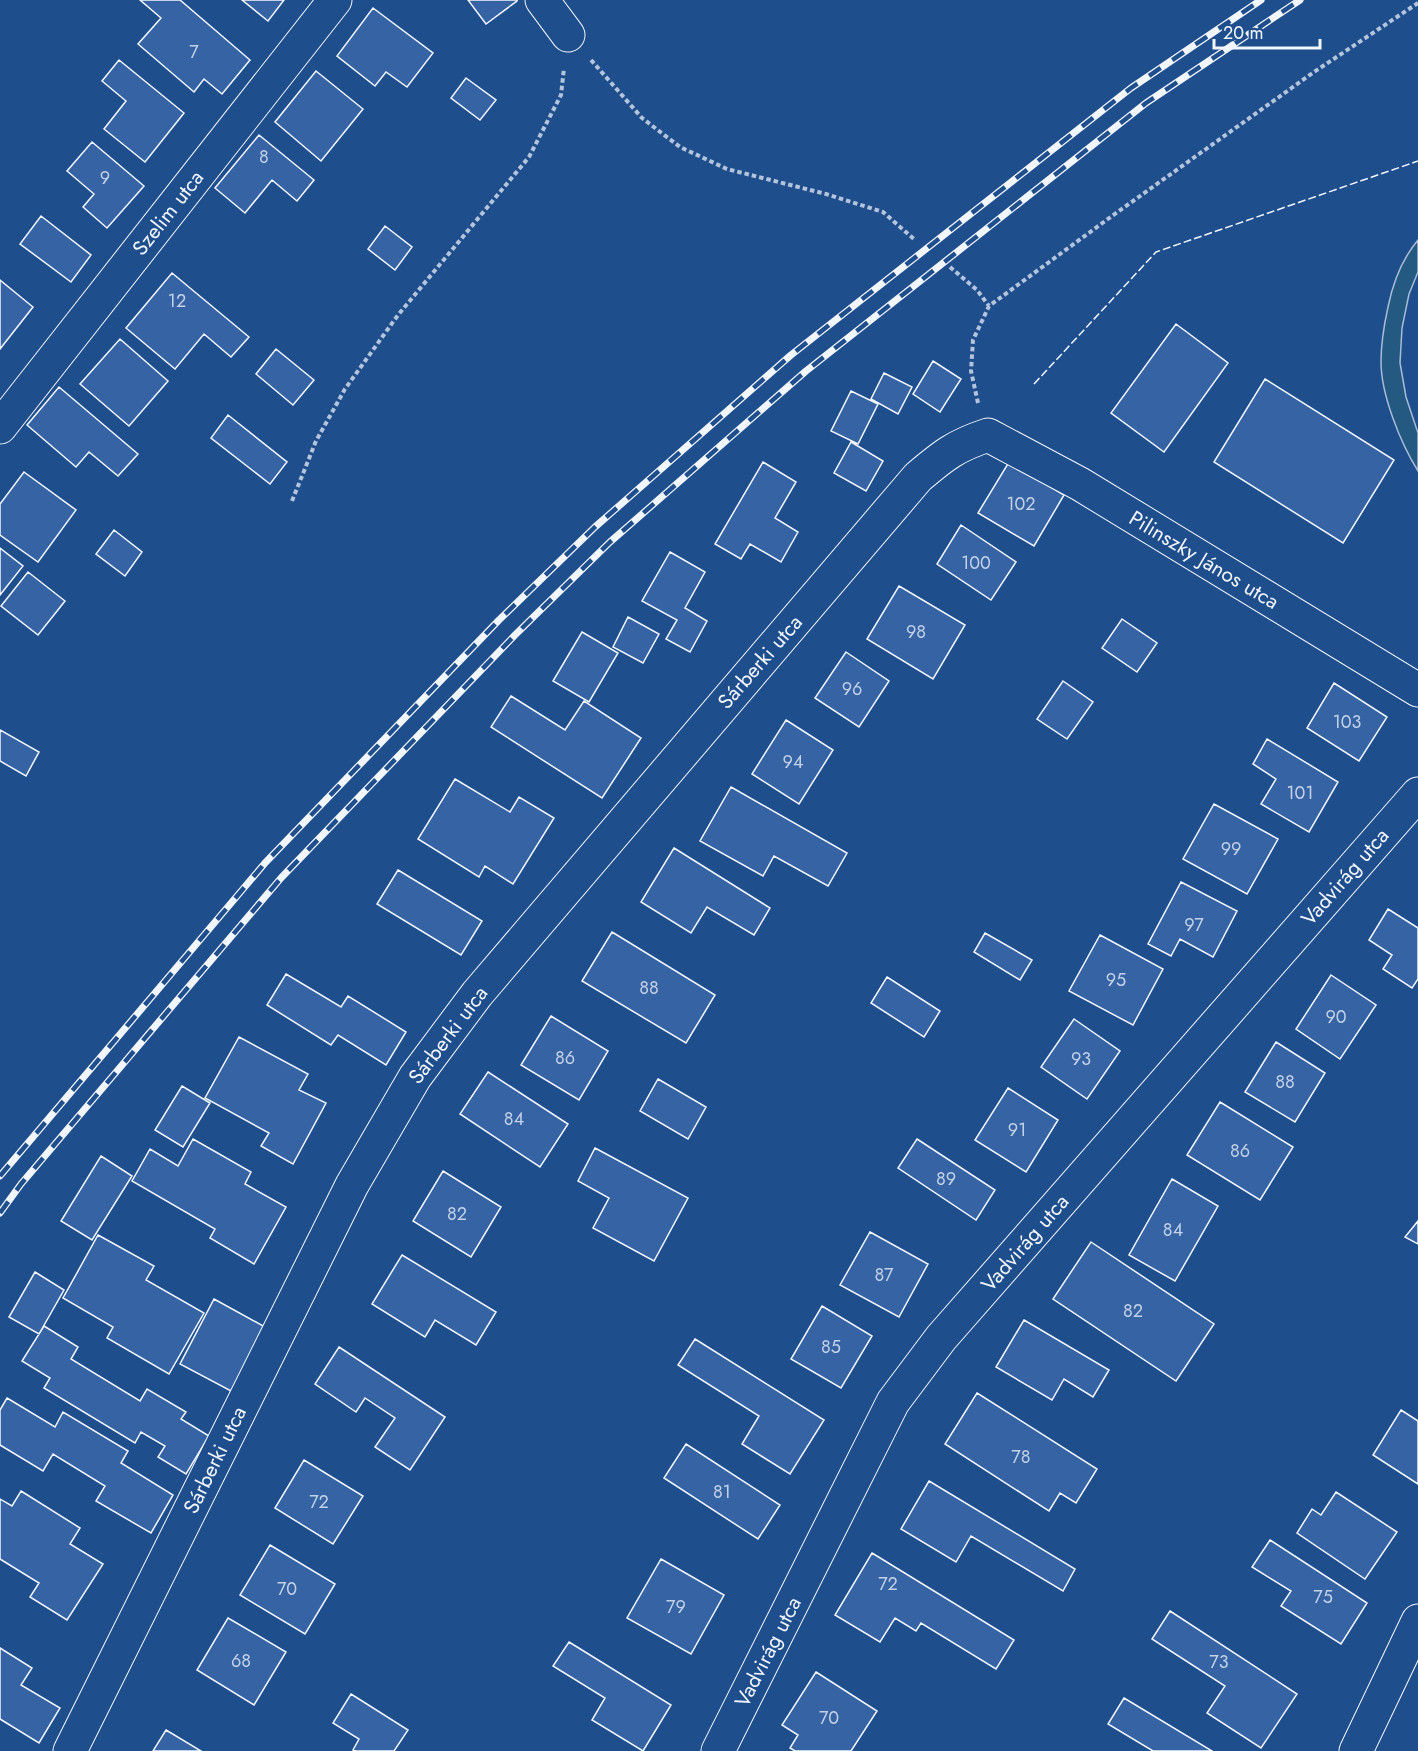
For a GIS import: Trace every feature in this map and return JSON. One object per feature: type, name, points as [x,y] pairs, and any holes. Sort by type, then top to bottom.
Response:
[{"type":"street","name":"Szelim utca","points":[[0,427],[336,0]]},
{"type":"street","points":[[542,0],[568,35]]},
{"type":"street","name":"Pilinszky János utca","points":[[987,435],[1080,484],[1418,690]]},
{"type":"street","name":"Sárberki utca","points":[[70,1751],[352,1185],[415,1077],[477,994],[918,477],[946,453],[966,442],[987,435]]},
{"type":"street","name":"Vadvirág utca","points":[[718,1751],[893,1402],[941,1338],[1418,794]]},
{"type":"street","points":[[1356,1751],[1418,1621]]},
{"type":"path","points":[[987,435],[976,399],[971,371],[973,340],[989,306],[1314,72],[1418,3]]},
{"type":"path","points":[[568,35],[642,118],[680,147],[727,169],[826,194],[883,212],[915,240]]},
{"type":"path","points":[[292,501],[316,441],[345,389],[398,315],[529,157],[561,95],[568,35]]},
{"type":"path","points":[[950,267],[977,290],[989,306]]},
{"type":"shaded area","points":[[1418,240],[1418,272],[1409,294],[1402,328],[1400,363],[1406,397],[1418,433],[1418,471],[1393,419],[1384,389],[1381,362],[1384,328],[1393,289],[1403,263]]},
{"type":"building","points":[[140,0],[180,0],[250,60],[222,94],[204,79],[194,92],[138,44],[161,18]]},
{"type":"building","points":[[242,0],[284,0],[268,21]]},
{"type":"building","points":[[468,0],[517,0],[517,1],[486,24]]},
{"type":"building","points":[[373,8],[433,53],[407,87],[386,72],[375,86],[337,56]]},
{"type":"building","points":[[119,60],[184,113],[145,162],[104,129],[126,101],[102,81]]},
{"type":"building","points":[[316,71],[363,109],[321,161],[275,122]]},
{"type":"building","points":[[466,78],[496,100],[480,120],[451,98]]},
{"type":"building","points":[[259,135],[314,180],[297,201],[272,180],[245,213],[215,188]]},
{"type":"building","points":[[92,142],[144,186],[107,228],[83,207],[94,194],[67,171]]},
{"type":"building","points":[[41,216],[91,255],[71,282],[20,244]]},
{"type":"building","points":[[385,226],[412,247],[395,270],[368,249]]},
{"type":"building","points":[[172,273],[249,337],[231,357],[204,334],[175,369],[126,328]]},
{"type":"building","points":[[0,280],[33,307],[0,349]]},
{"type":"building","points":[[1176,324],[1228,363],[1164,452],[1111,413]]},
{"type":"building","points":[[120,339],[168,381],[129,426],[80,384]]},
{"type":"building","points":[[276,349],[314,380],[293,405],[256,374]]},
{"type":"building","points":[[933,361],[961,379],[940,412],[913,394]]},
{"type":"building","points":[[884,373],[912,387],[898,414],[871,399]]},
{"type":"building","points":[[1265,379],[1394,460],[1343,543],[1214,462]]},
{"type":"building","points":[[59,387],[138,454],[118,476],[89,452],[76,467],[27,425]]},
{"type":"building","points":[[851,391],[878,404],[858,444],[831,431]]},
{"type":"building","points":[[228,415],[287,462],[270,484],[211,438]]},
{"type":"building","points":[[851,442],[883,461],[866,491],[834,473]]},
{"type":"building","points":[[763,462],[796,482],[775,518],[798,532],[781,562],[750,544],[741,559],[715,544]]},
{"type":"building","points":[[1009,462],[1064,495],[1034,546],[978,513]]},
{"type":"building","points":[[24,472],[76,510],[38,562],[0,535],[0,504]]},
{"type":"building","points":[[961,525],[1016,562],[991,600],[937,564]]},
{"type":"building","points":[[114,530],[142,552],[125,576],[96,554]]},
{"type":"building","points":[[0,548],[23,566],[0,595]]},
{"type":"building","points":[[670,552],[705,572],[685,608],[707,621],[690,652],[666,639],[677,620],[642,601]]},
{"type":"building","points":[[28,572],[65,601],[38,635],[1,606]]},
{"type":"building","points":[[899,586],[965,625],[933,679],[867,639]]},
{"type":"building","points":[[628,617],[659,634],[643,663],[613,647]]},
{"type":"building","points":[[1122,619],[1157,643],[1137,672],[1102,648]]},
{"type":"building","points":[[582,632],[618,653],[589,702],[553,681]]},
{"type":"building","points":[[846,652],[889,681],[859,727],[815,698]]},
{"type":"building","points":[[1063,681],[1093,702],[1067,739],[1037,719]]},
{"type":"building","points":[[1334,683],[1387,717],[1359,761],[1307,728]]},
{"type":"building","points":[[511,696],[565,730],[584,701],[641,738],[602,798],[491,727]]},
{"type":"building","points":[[786,720],[833,750],[799,804],[752,774]]},
{"type":"building","points":[[0,730],[39,752],[26,776],[0,761]]},
{"type":"building","points":[[1267,739],[1338,782],[1309,832],[1261,804],[1276,779],[1253,764]]},
{"type":"building","points":[[455,779],[510,812],[519,797],[554,818],[513,884],[485,866],[479,877],[418,839]]},
{"type":"building","points":[[731,787],[847,853],[828,886],[774,856],[763,876],[700,841]]},
{"type":"building","points":[[1214,804],[1278,839],[1247,894],[1183,859]]},
{"type":"building","points":[[674,848],[770,908],[754,935],[707,907],[691,933],[641,902]]},
{"type":"building","points":[[398,870],[482,921],[461,955],[377,904]]},
{"type":"building","points":[[1181,882],[1237,911],[1213,957],[1180,939],[1171,956],[1148,944]]},
{"type":"building","points":[[1388,909],[1418,928],[1418,979],[1412,988],[1383,969],[1392,955],[1369,940]]},
{"type":"building","points":[[612,932],[715,995],[686,1043],[582,981]]},
{"type":"building","points":[[985,933],[1032,960],[1020,980],[974,952]]},
{"type":"building","points":[[1100,935],[1163,969],[1133,1025],[1069,991]]},
{"type":"building","points":[[286,974],[341,1007],[348,996],[406,1032],[386,1065],[338,1035],[331,1045],[267,1005]]},
{"type":"building","points":[[1331,975],[1376,1005],[1340,1059],[1296,1029]]},
{"type":"building","points":[[887,977],[940,1011],[924,1037],[871,1003]]},
{"type":"building","points":[[551,1016],[608,1051],[579,1100],[521,1065]]},
{"type":"building","points":[[1074,1019],[1120,1051],[1087,1099],[1041,1067]]},
{"type":"building","points":[[239,1037],[308,1074],[299,1090],[326,1103],[293,1164],[261,1146],[269,1133],[205,1098]]},
{"type":"building","points":[[1276,1042],[1325,1073],[1295,1122],[1245,1092]]},
{"type":"building","points":[[488,1072],[568,1124],[540,1167],[460,1114]]},
{"type":"building","points":[[658,1079],[706,1107],[688,1139],[640,1111]]},
{"type":"building","points":[[182,1086],[210,1103],[183,1147],[155,1130]]},
{"type":"building","points":[[1008,1088],[1058,1120],[1026,1172],[975,1140]]},
{"type":"building","points":[[1220,1102],[1293,1147],[1260,1200],[1187,1155]]},
{"type":"building","points":[[193,1139],[251,1172],[245,1184],[286,1207],[254,1264],[210,1238],[215,1229],[132,1181],[150,1149],[178,1166]]},
{"type":"building","points":[[917,1139],[995,1190],[976,1220],[898,1168]]},
{"type":"building","points":[[595,1148],[688,1198],[654,1261],[593,1228],[609,1198],[578,1181]]},
{"type":"building","points":[[101,1156],[132,1176],[92,1240],[61,1221]]},
{"type":"building","points":[[443,1171],[501,1207],[471,1257],[413,1221]]},
{"type":"building","points":[[1172,1179],[1218,1206],[1175,1281],[1129,1255]]},
{"type":"building","points":[[1418,1221],[1418,1244],[1405,1237]]},
{"type":"building","points":[[870,1232],[928,1264],[899,1317],[840,1285]]},
{"type":"building","points":[[98,1235],[154,1266],[146,1280],[204,1313],[169,1374],[107,1338],[113,1327],[63,1298]]},
{"type":"building","points":[[1091,1242],[1214,1324],[1176,1381],[1053,1299]]},
{"type":"building","points":[[402,1255],[496,1312],[476,1345],[435,1320],[425,1337],[372,1304]]},
{"type":"building","points":[[35,1272],[64,1290],[39,1334],[9,1317]]},
{"type":"building","points":[[214,1299],[265,1327],[231,1391],[180,1364]]},
{"type":"building","points":[[822,1306],[872,1336],[841,1388],[791,1359]]},
{"type":"building","points":[[1024,1320],[1109,1370],[1093,1397],[1064,1379],[1052,1400],[996,1367]]},
{"type":"building","points":[[44,1326],[78,1347],[71,1359],[140,1401],[147,1389],[186,1412],[181,1419],[209,1436],[186,1474],[158,1457],[165,1446],[141,1432],[135,1443],[44,1388],[50,1378],[22,1361]]},
{"type":"building","points":[[695,1339],[824,1420],[790,1474],[742,1444],[759,1416],[678,1365]]},
{"type":"building","points":[[339,1347],[445,1417],[410,1470],[375,1447],[395,1418],[365,1398],[356,1412],[315,1384]]},
{"type":"building","points":[[977,1393],[1097,1469],[1076,1503],[1060,1493],[1049,1511],[945,1444]]},
{"type":"building","points":[[7,1398],[55,1427],[63,1412],[128,1451],[121,1463],[173,1495],[151,1533],[96,1501],[105,1486],[53,1454],[43,1471],[0,1445],[0,1410]]},
{"type":"building","points":[[1401,1410],[1418,1421],[1418,1484],[1373,1455]]},
{"type":"building","points":[[686,1444],[780,1505],[758,1539],[664,1478]]},
{"type":"building","points":[[304,1460],[363,1496],[333,1544],[275,1508]]},
{"type":"building","points":[[929,1481],[1075,1569],[1063,1591],[971,1536],[956,1562],[901,1529]]},
{"type":"building","points":[[21,1491],[80,1528],[70,1544],[103,1564],[67,1620],[30,1597],[39,1583],[0,1559],[0,1499],[12,1506]]},
{"type":"building","points":[[1336,1492],[1397,1532],[1365,1579],[1297,1533],[1312,1509],[1321,1515]]},
{"type":"building","points":[[1270,1540],[1367,1603],[1341,1644],[1281,1606],[1291,1591],[1252,1567]]},
{"type":"building","points":[[270,1545],[335,1584],[305,1634],[240,1595]]},
{"type":"building","points":[[872,1553],[1014,1640],[996,1669],[921,1623],[916,1631],[895,1618],[880,1642],[835,1615]]},
{"type":"building","points":[[661,1559],[724,1595],[691,1654],[627,1618]]},
{"type":"building","points":[[1170,1611],[1297,1694],[1261,1748],[1207,1713],[1225,1686],[1152,1639]]},
{"type":"building","points":[[228,1618],[286,1652],[254,1705],[197,1670]]},
{"type":"building","points":[[569,1642],[671,1705],[643,1751],[592,1720],[605,1698],[553,1666]]},
{"type":"building","points":[[0,1648],[32,1668],[21,1685],[60,1708],[39,1743],[0,1719]]},
{"type":"building","points":[[816,1672],[877,1711],[851,1751],[795,1751],[790,1748],[798,1735],[782,1725]]},
{"type":"building","points":[[351,1694],[408,1730],[394,1751],[353,1750],[359,1739],[333,1723]]},
{"type":"building","points":[[1124,1698],[1212,1751],[1153,1751],[1108,1724]]},
{"type":"building","points":[[166,1730],[201,1751],[153,1751]]},
{"type":"railway","points":[[0,1176],[265,863],[499,620],[595,527],[791,355],[1131,88],[1261,0]]},
{"type":"railway","points":[[0,1213],[21,1184],[281,878],[515,635],[610,542],[806,371],[1146,103],[1300,0]]},
{"type":"fence","points":[[1034,384],[1156,252],[1418,161]]}]
